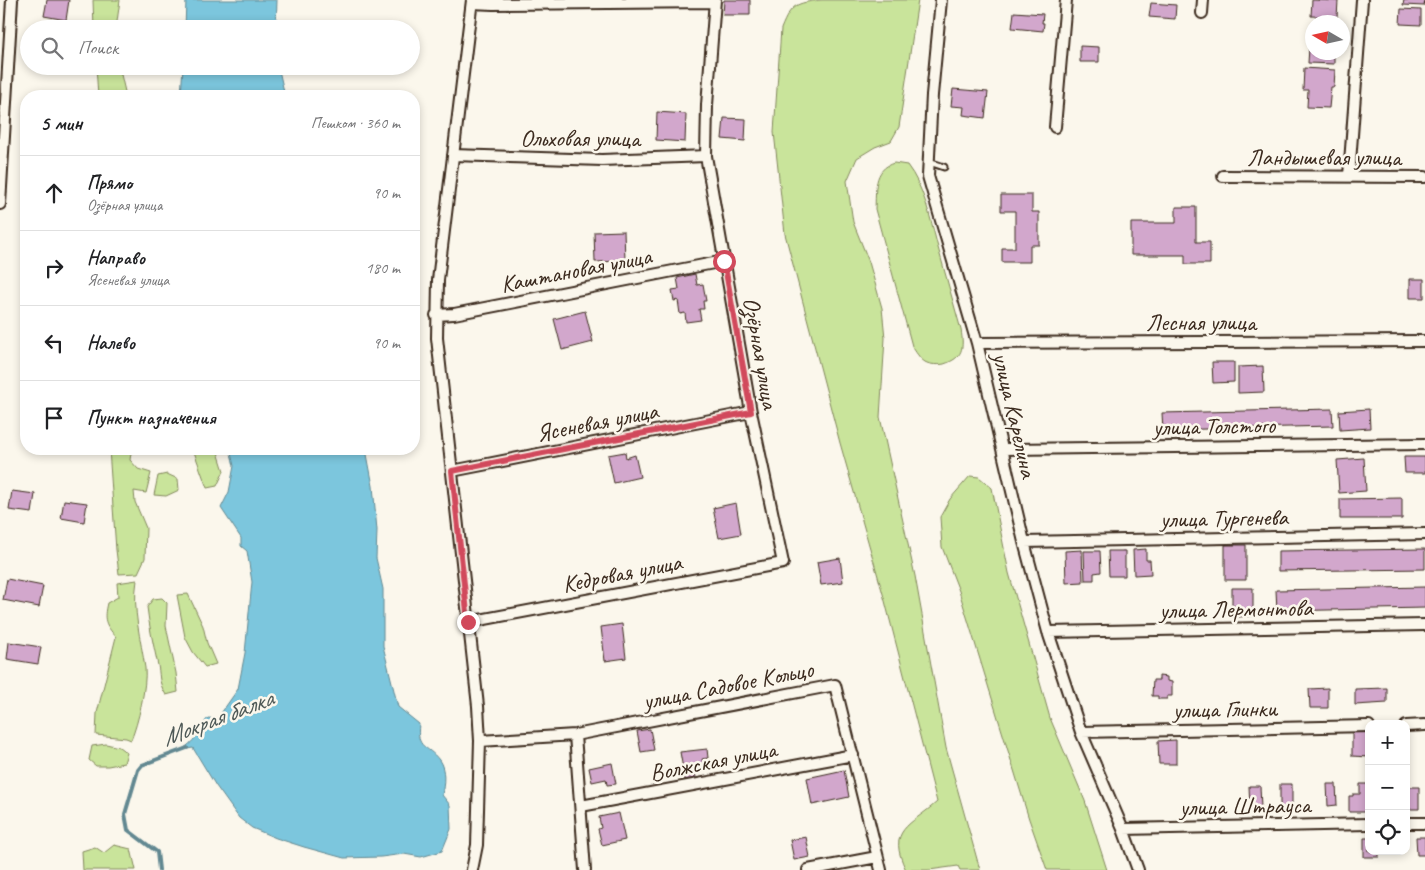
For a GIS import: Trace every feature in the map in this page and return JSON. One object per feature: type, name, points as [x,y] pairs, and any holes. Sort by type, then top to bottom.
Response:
[{"type":"street","points":[[0,204],[12,0]]},
{"type":"street","name":"улица Карелина","points":[[941,0],[928,176],[977,343],[1024,542],[1048,632],[1081,732],[1138,870]]},
{"type":"street","points":[[1056,127],[1066,0]]},
{"type":"street","points":[[1202,13],[1203,0]]},
{"type":"street","points":[[1350,176],[1362,0]]},
{"type":"street","points":[[472,870],[477,845],[480,741],[478,706],[436,338],[436,315],[438,280],[472,1],[503,4],[715,1]]},
{"type":"street","name":"Озёрная улица","points":[[715,1],[707,105],[706,156],[751,412],[783,563]]},
{"type":"street","name":"Ольховая улица","points":[[453,156],[602,160],[706,156]]},
{"type":"street","name":"Ландышевая улица","points":[[1223,176],[1425,177]]},
{"type":"street","name":"Каштановая улица","points":[[436,315],[454,314],[724,261]]},
{"type":"street","name":"Лесная улица","points":[[977,343],[1425,341]]},
{"type":"street","name":"Ясеневая улица","points":[[452,471],[751,412]]},
{"type":"street","name":"улица Толстого","points":[[1003,449],[1425,444]]},
{"type":"street","name":"улица Тургенева","points":[[1024,542],[1425,534]]},
{"type":"street","name":"Кедровая улица","points":[[468,622],[783,563]]},
{"type":"street","name":"улица Лермонтова","points":[[1048,632],[1425,625]]},
{"type":"street","name":"улица Садовое Кольцо","points":[[575,735],[835,685],[881,870]]},
{"type":"street","points":[[1410,726],[1425,725]]},
{"type":"street","name":"улица Глинки","points":[[1081,732],[1365,726]]},
{"type":"street","points":[[480,741],[575,735],[585,870]]},
{"type":"street","name":"Волжская улица","points":[[581,806],[853,755]]},
{"type":"street","points":[[1410,824],[1425,823]]},
{"type":"street","name":"улица Штрауса","points":[[1122,829],[1365,824]]},
{"type":"street","points":[[808,870],[877,857]]},
{"type":"lane","points":[[928,161],[944,167]]},
{"type":"green space","points":[[93,0],[120,0],[117,20],[94,20]]},
{"type":"green space","points":[[821,0],[918,0],[899,127],[891,141],[875,147],[857,158],[847,181],[853,222],[869,262],[882,308],[885,338],[880,417],[915,576],[946,748],[980,870],[960,870],[958,866],[929,870],[906,870],[900,856],[900,837],[904,830],[937,802],[885,601],[840,443],[785,234],[774,132],[781,29],[788,14],[795,6]]},
{"type":"green space","points":[[97,75],[121,75],[125,90],[98,90]]},
{"type":"green space","points":[[894,163],[907,165],[918,183],[929,213],[961,330],[962,347],[959,355],[944,364],[929,364],[925,362],[919,357],[912,346],[875,209],[879,175],[887,166]]},
{"type":"green space","points":[[109,455],[131,455],[130,460],[138,469],[151,473],[146,493],[134,491],[135,502],[146,528],[145,558],[138,573],[119,574]]},
{"type":"green space","points":[[195,455],[219,455],[224,471],[217,486],[207,488]]},
{"type":"green space","points":[[167,474],[178,479],[179,490],[166,496],[154,495],[158,476]]},
{"type":"green space","points":[[970,476],[979,477],[992,488],[1009,573],[1050,718],[1085,801],[1107,870],[1047,870],[1029,819],[959,591],[942,547],[940,517],[950,499]]},
{"type":"green space","points":[[137,580],[136,613],[145,668],[139,715],[131,740],[96,735],[97,713],[116,637],[106,622],[107,603],[118,597],[117,583]]},
{"type":"green space","points":[[188,594],[203,626],[207,643],[216,664],[205,667],[193,652],[185,637],[177,595]]},
{"type":"green space","points":[[162,598],[167,603],[166,626],[178,692],[166,695],[160,682],[147,607],[153,599]]},
{"type":"green space","points":[[106,744],[119,747],[127,753],[124,763],[96,766],[89,760],[92,746]]},
{"type":"green space","points":[[114,845],[131,849],[136,870],[83,870],[82,851],[95,847],[104,853]]},
{"type":"water","points":[[186,0],[277,0],[276,20],[185,20]]},
{"type":"water","points":[[182,75],[280,75],[284,90],[181,90]]},
{"type":"water","points":[[231,455],[367,455],[373,486],[377,530],[376,558],[383,589],[383,646],[398,707],[419,724],[421,743],[435,755],[443,768],[444,782],[442,795],[450,805],[451,829],[442,851],[421,857],[404,854],[344,858],[276,838],[252,828],[239,818],[216,786],[193,748],[181,750],[194,739],[208,718],[217,719],[238,689],[245,653],[252,582],[247,551],[241,546],[241,538],[221,508],[229,492],[234,466]]},
{"type":"building","points":[[47,0],[69,0],[66,20],[44,16]]},
{"type":"building","points":[[724,0],[750,0],[750,15],[723,15]]},
{"type":"building","points":[[1312,0],[1338,1],[1337,15],[1311,15]]},
{"type":"building","points":[[1404,0],[1425,0],[1424,6],[1403,5]]},
{"type":"building","points":[[1151,3],[1176,5],[1175,19],[1149,17]]},
{"type":"building","points":[[1401,9],[1421,10],[1421,25],[1400,24]]},
{"type":"building","points":[[1014,12],[1043,14],[1043,31],[1012,28]]},
{"type":"building","points":[[1080,46],[1099,47],[1099,62],[1080,62]]},
{"type":"building","points":[[1308,60],[1334,60],[1334,64],[1308,63]]},
{"type":"building","points":[[1304,68],[1335,70],[1334,87],[1331,87],[1329,108],[1307,107],[1308,90],[1303,90]]},
{"type":"building","points":[[953,89],[988,92],[985,118],[963,115],[964,107],[951,106]]},
{"type":"building","points":[[657,112],[686,114],[685,142],[656,140]]},
{"type":"building","points":[[724,118],[746,119],[745,141],[722,139]]},
{"type":"building","points":[[1001,195],[1032,195],[1032,212],[1039,212],[1039,245],[1030,245],[1030,262],[1002,262],[1002,248],[1015,248],[1015,211],[1001,211]]},
{"type":"building","points":[[1176,207],[1196,207],[1196,242],[1210,242],[1210,264],[1185,264],[1185,255],[1131,255],[1131,223],[1176,223]]},
{"type":"building","points":[[624,231],[625,261],[595,262],[594,232]]},
{"type":"building","points":[[695,274],[697,285],[703,284],[706,301],[703,301],[704,309],[699,309],[701,320],[686,322],[685,313],[680,314],[678,300],[674,301],[672,290],[679,289],[677,278]]},
{"type":"building","points":[[1410,279],[1424,279],[1424,298],[1410,298]]},
{"type":"building","points":[[585,311],[593,342],[562,350],[554,319]]},
{"type":"building","points":[[1212,362],[1234,362],[1234,382],[1213,383]]},
{"type":"building","points":[[1263,366],[1264,392],[1238,393],[1238,367]]},
{"type":"building","points":[[1332,409],[1333,426],[1163,430],[1162,413]]},
{"type":"building","points":[[1369,409],[1370,428],[1340,430],[1339,411]]},
{"type":"building","points":[[625,452],[626,458],[635,455],[640,477],[614,483],[608,455]]},
{"type":"building","points":[[1404,457],[1425,457],[1425,473],[1405,473]]},
{"type":"building","points":[[1364,458],[1366,491],[1339,493],[1337,460]]},
{"type":"building","points":[[12,491],[35,494],[32,513],[9,510]]},
{"type":"building","points":[[1402,498],[1402,519],[1340,519],[1340,499]]},
{"type":"building","points":[[64,500],[87,503],[84,522],[61,518]]},
{"type":"building","points":[[736,503],[741,534],[719,538],[713,508]]},
{"type":"building","points":[[1225,545],[1246,545],[1246,580],[1225,580]]},
{"type":"building","points":[[1146,549],[1146,560],[1150,560],[1151,574],[1134,575],[1133,550]]},
{"type":"building","points":[[1425,549],[1425,569],[1278,571],[1278,551]]},
{"type":"building","points":[[1082,550],[1083,582],[1066,583],[1065,551]]},
{"type":"building","points":[[1084,551],[1100,551],[1101,572],[1094,573],[1094,580],[1085,580]]},
{"type":"building","points":[[1108,551],[1125,551],[1125,576],[1109,576]]},
{"type":"building","points":[[840,558],[843,582],[821,585],[817,562]]},
{"type":"building","points":[[7,579],[43,586],[39,607],[3,600]]},
{"type":"building","points":[[1425,587],[1425,608],[1277,611],[1276,590]]},
{"type":"building","points":[[1232,588],[1253,588],[1253,616],[1236,617],[1236,606],[1232,606]]},
{"type":"building","points":[[622,624],[626,658],[605,661],[601,627]]},
{"type":"building","points":[[9,642],[41,647],[38,664],[7,659]]},
{"type":"building","points":[[1159,676],[1167,677],[1167,681],[1172,682],[1172,696],[1167,696],[1167,699],[1158,699],[1158,696],[1152,696],[1153,680],[1159,680]]},
{"type":"building","points":[[1328,688],[1328,708],[1310,708],[1309,689]]},
{"type":"building","points":[[1387,688],[1387,703],[1355,705],[1355,689]]},
{"type":"building","points":[[650,729],[654,750],[641,752],[637,731]]},
{"type":"building","points":[[1352,732],[1365,732],[1365,757],[1352,756]]},
{"type":"building","points":[[1176,740],[1176,764],[1159,764],[1158,741]]},
{"type":"building","points":[[707,749],[708,758],[702,759],[704,768],[695,770],[696,778],[685,780],[680,752]]},
{"type":"building","points":[[612,763],[616,784],[607,785],[606,779],[592,782],[589,768]]},
{"type":"building","points":[[844,770],[849,797],[812,805],[807,778]]},
{"type":"building","points":[[1280,784],[1292,784],[1292,808],[1280,808]]},
{"type":"building","points":[[1327,784],[1336,784],[1337,805],[1328,806]]},
{"type":"building","points":[[1360,784],[1365,784],[1365,812],[1349,812],[1349,796],[1360,794]]},
{"type":"building","points":[[1249,786],[1260,786],[1261,808],[1250,808]]},
{"type":"building","points":[[1410,787],[1419,787],[1419,809],[1410,809]]},
{"type":"building","points":[[619,813],[625,840],[602,845],[598,829],[601,828],[599,817]]},
{"type":"building","points":[[806,837],[810,857],[794,860],[790,840]]},
{"type":"building","points":[[1416,837],[1425,837],[1425,855],[1417,855]]},
{"type":"building","points":[[1365,838],[1365,855],[1379,855],[1379,857],[1364,857]]},
{"type":"waterway","name":"Мокрая балка","points":[[159,870],[157,852],[128,830],[125,814],[138,770],[142,765],[187,748]]},
{"type":"route","points":[[468,622],[452,471],[751,412],[724,261]]}]
